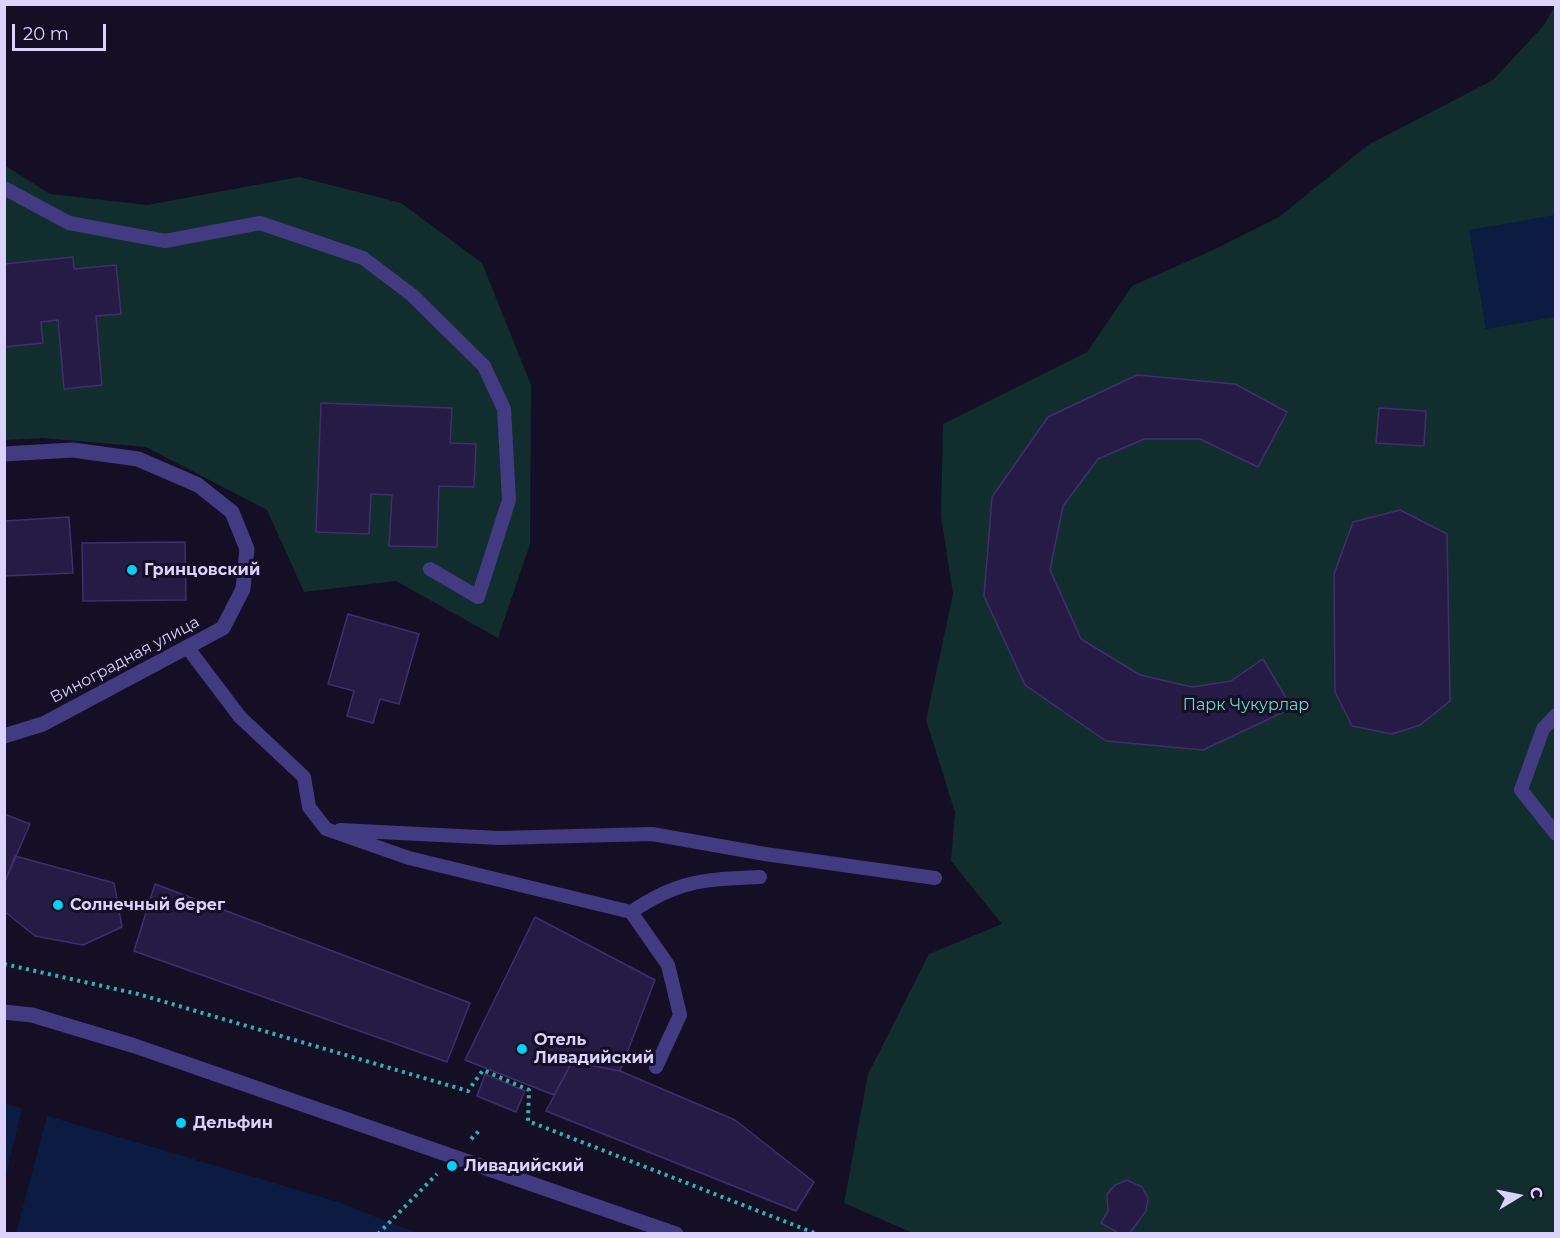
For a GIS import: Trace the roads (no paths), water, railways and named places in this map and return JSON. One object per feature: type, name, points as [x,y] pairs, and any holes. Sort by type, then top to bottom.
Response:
[{"type":"street","name":"Виноградная улица","points":[[4,454],[73,450],[138,459],[198,485],[232,512],[247,549],[243,589],[223,628],[43,724],[4,736]]},
{"type":"street","points":[[4,1012],[32,1015],[135,1046],[676,1233]]},
{"type":"lane","points":[[4,188],[69,223],[165,241],[260,223],[363,258],[412,295],[484,366],[504,409],[509,500],[478,597],[430,569]]},
{"type":"lane","points":[[187,647],[240,717],[303,777],[309,807],[326,830],[409,858],[631,912],[668,964],[680,1015],[656,1067]]},
{"type":"lane","points":[[1556,715],[1543,729],[1521,790],[1556,834]]},
{"type":"lane","points":[[326,830],[499,838],[652,834],[765,854],[935,878]]},
{"type":"lane","points":[[631,912],[659,893],[701,880],[760,877]]},
{"type":"water","points":[[1555,215],[1555,317],[1486,329],[1469,230]]},
{"type":"water","points":[[4,1103],[338,1202],[417,1233],[5,1233]]},
{"type":"place","name":"Гринцовский","points":[[132,570]]},
{"type":"place","name":"Солнечный берег","points":[[58,905]]},
{"type":"place","name":"Отель Ливадийский","points":[[522,1049]]},
{"type":"place","name":"Дельфин","points":[[181,1123]]},
{"type":"place","name":"Ливадийский","points":[[452,1166]]},
{"type":"park label","name":"Парк Чукурлар","points":[[1246,705]]}]
